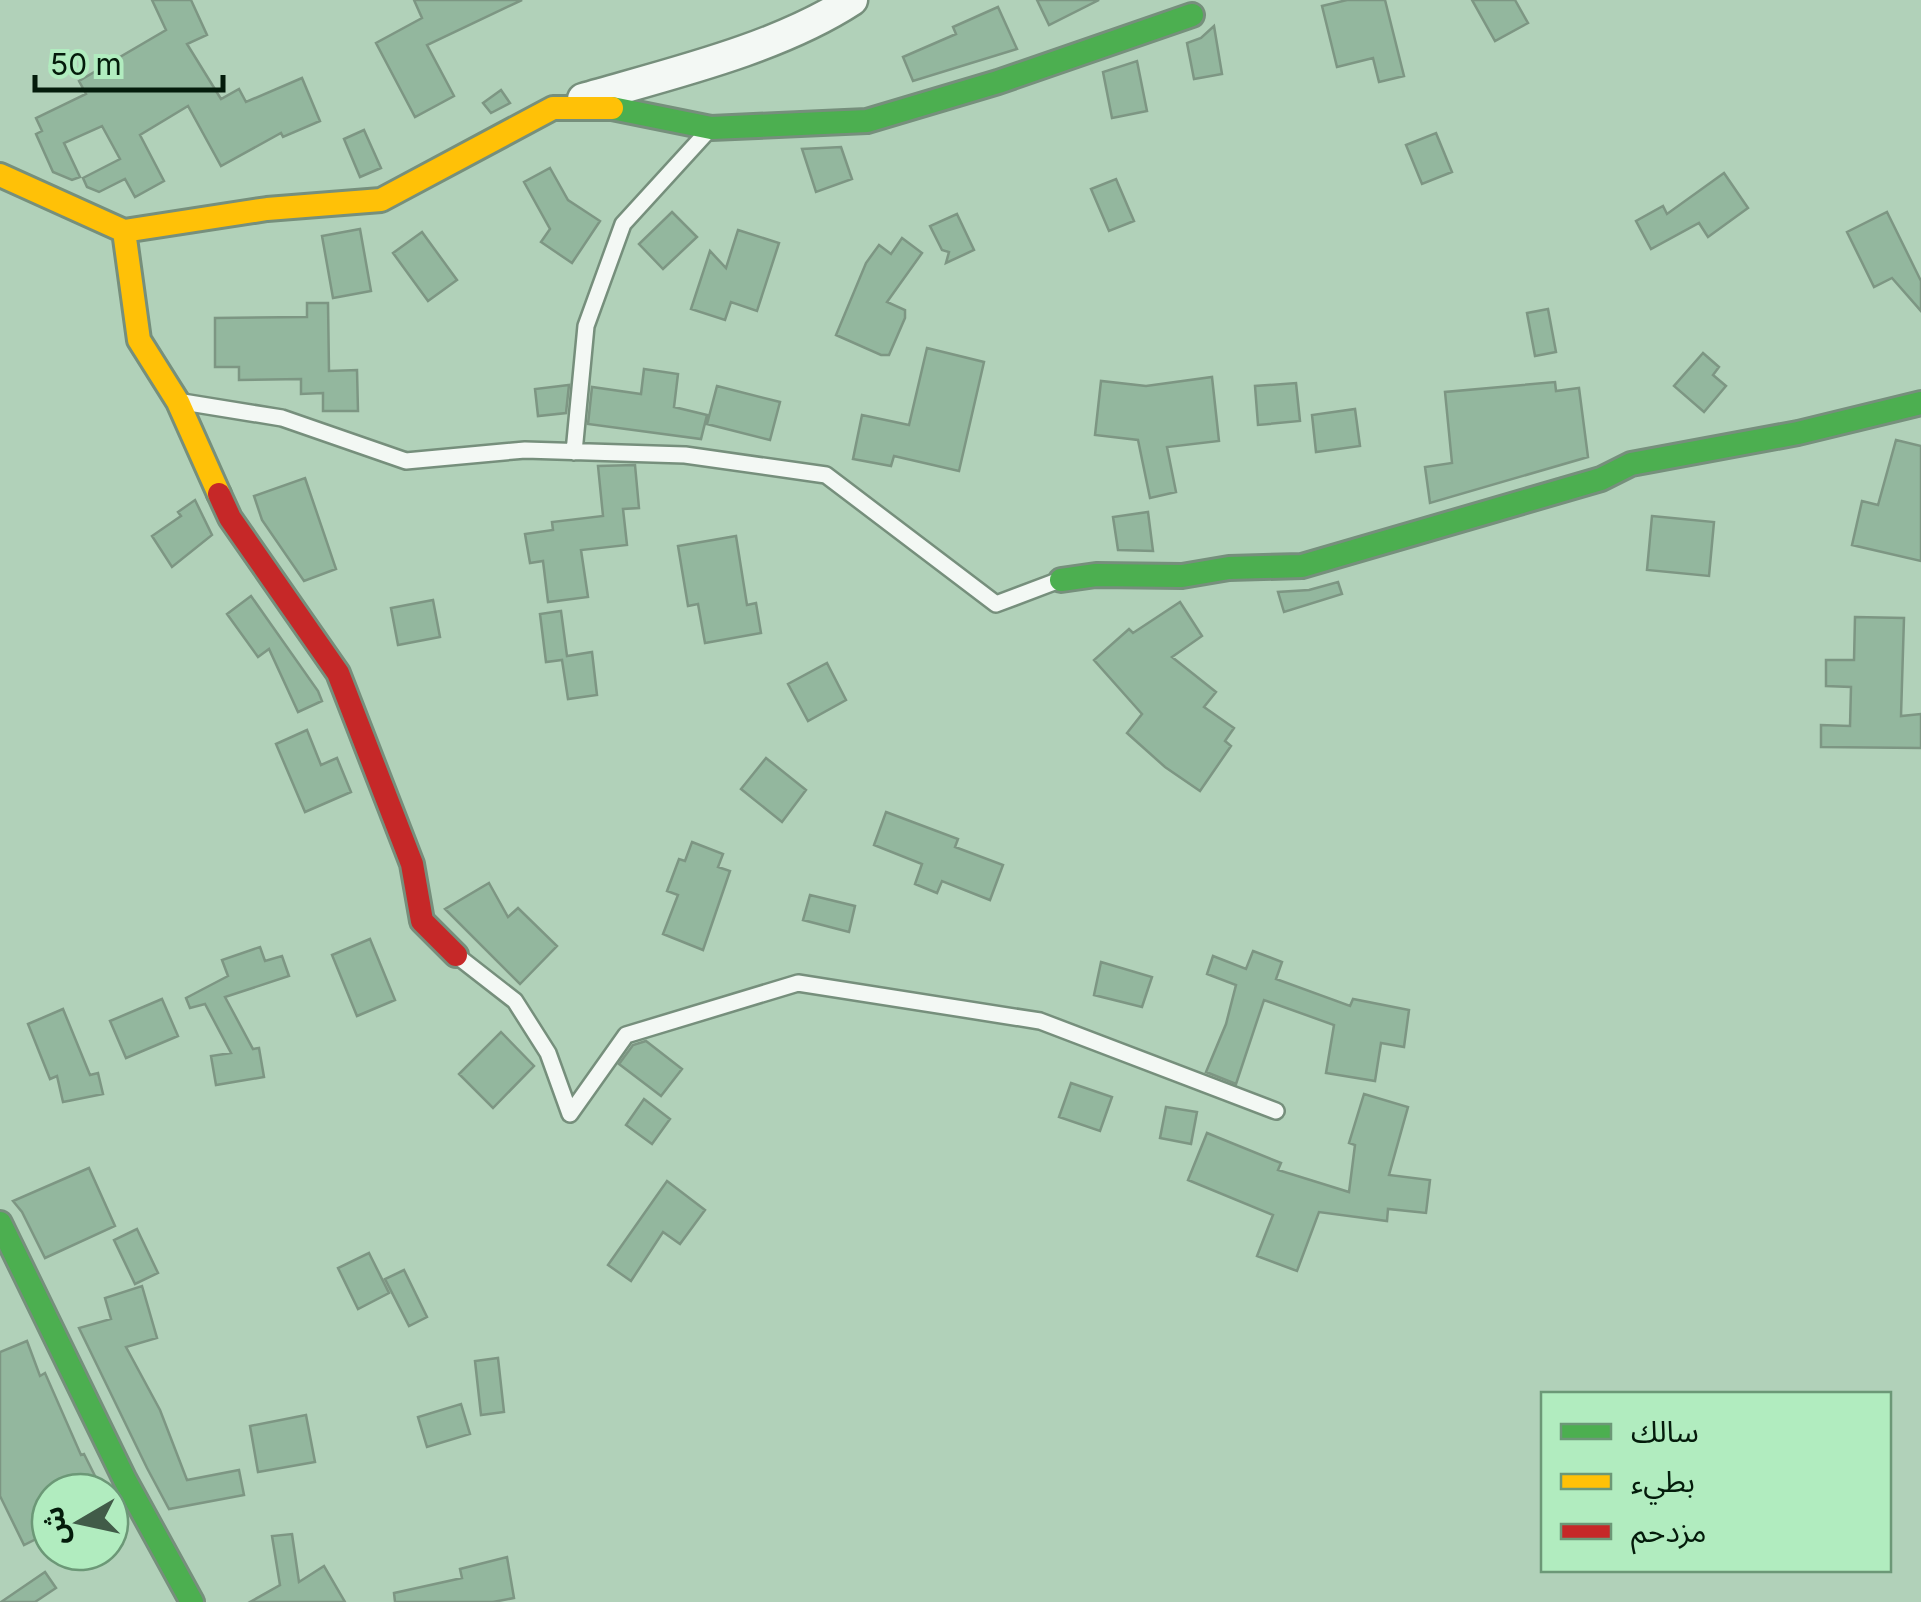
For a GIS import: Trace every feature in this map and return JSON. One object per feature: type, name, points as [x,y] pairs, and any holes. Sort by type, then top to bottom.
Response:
[{"type":"street","points":[[0,175],[124,231],[266,209],[381,200],[553,108],[698,66],[824,18],[852,0]]},
{"type":"street","points":[[553,108],[607,108],[711,128],[868,121],[998,82],[1192,15]]},
{"type":"street","points":[[124,231],[140,340],[178,402],[230,518],[338,672],[412,864],[422,921],[456,955]]},
{"type":"street","points":[[1061,580],[1096,575],[1182,576],[1229,568],[1302,566],[1601,479],[1632,464],[1798,433],[1921,403]]},
{"type":"street","points":[[0,1223],[124,1480],[192,1602]]},
{"type":"lane","points":[[574,452],[586,326],[623,224],[711,128]]},
{"type":"lane","points":[[178,402],[282,418],[406,461],[525,450],[685,456],[826,475],[996,604],[1061,580]]},
{"type":"lane","points":[[456,955],[515,1001],[548,1053],[570,1114],[626,1035],[798,983],[1040,1020],[1276,1111]]},
{"type":"building","points":[[152,0],[191,0],[207,35],[187,44],[221,99],[239,89],[246,102],[302,78],[320,121],[283,137],[281,133],[221,166],[188,106],[140,135],[164,181],[135,197],[125,179],[99,192],[87,187],[83,178],[120,159],[102,126],[64,143],[80,177],[72,180],[53,172],[36,134],[42,131],[36,118],[86,94],[79,81],[166,30]]},
{"type":"building","points":[[414,0],[522,0],[427,45],[454,96],[415,117],[376,43],[422,18]]},
{"type":"building","points":[[1037,0],[1099,0],[1049,25]]},
{"type":"building","points":[[1347,0],[1385,0],[1404,76],[1379,82],[1373,58],[1337,67],[1322,6]]},
{"type":"building","points":[[1472,0],[1515,0],[1528,23],[1495,41]]},
{"type":"building","points":[[998,7],[1017,49],[913,81],[903,57],[956,34],[953,27]]},
{"type":"building","points":[[1214,26],[1222,74],[1194,79],[1187,43],[1201,38]]},
{"type":"building","points":[[1137,61],[1147,111],[1112,118],[1103,72]]},
{"type":"building","points":[[501,90],[510,103],[491,113],[483,103]]},
{"type":"building","points":[[364,130],[381,168],[360,177],[344,139]]},
{"type":"building","points":[[1436,133],[1452,172],[1422,184],[1406,145]]},
{"type":"building","points":[[841,147],[852,179],[816,192],[802,149]]},
{"type":"building","points":[[550,168],[568,200],[600,221],[572,263],[541,242],[550,229],[524,182]]},
{"type":"building","points":[[1724,173],[1748,208],[1708,237],[1699,223],[1651,249],[1636,221],[1663,206],[1667,214]]},
{"type":"building","points":[[1116,179],[1134,221],[1109,231],[1091,189]]},
{"type":"building","points":[[672,212],[697,237],[663,269],[639,244]]},
{"type":"building","points":[[1887,212],[1921,281],[1921,311],[1892,278],[1874,287],[1847,232]]},
{"type":"building","points":[[957,214],[974,250],[946,263],[949,252],[942,250],[930,226]]},
{"type":"building","points":[[360,229],[371,291],[333,298],[322,236]]},
{"type":"building","points":[[738,230],[779,243],[757,311],[731,302],[725,320],[691,309],[710,251],[726,268]]},
{"type":"building","points":[[422,232],[457,280],[428,301],[393,253]]},
{"type":"building","points":[[902,238],[922,253],[887,302],[905,310],[905,318],[889,355],[881,355],[836,335],[866,263],[879,245],[891,254]]},
{"type":"building","points":[[307,303],[328,303],[329,371],[357,370],[358,411],[323,411],[323,393],[301,394],[301,379],[239,380],[239,367],[215,367],[215,318],[307,317]]},
{"type":"building","points":[[1548,309],[1556,352],[1535,356],[1527,313]]},
{"type":"building","points":[[927,348],[984,362],[959,471],[894,456],[891,466],[853,459],[862,415],[909,425]]},
{"type":"building","points":[[1703,353],[1719,367],[1713,375],[1726,386],[1704,412],[1674,386]]},
{"type":"building","points":[[644,369],[678,374],[674,407],[707,415],[701,439],[588,424],[592,387],[641,394]]},
{"type":"building","points":[[1212,377],[1219,441],[1167,447],[1176,492],[1150,498],[1138,440],[1095,435],[1101,381],[1146,386]]},
{"type":"building","points":[[1555,382],[1556,391],[1579,388],[1588,457],[1430,503],[1425,467],[1452,463],[1445,392]]},
{"type":"building","points":[[1296,383],[1300,421],[1258,425],[1255,386]]},
{"type":"building","points":[[569,385],[566,413],[538,416],[535,389]]},
{"type":"building","points":[[717,386],[780,402],[770,440],[707,424]]},
{"type":"building","points":[[1355,409],[1360,446],[1316,452],[1312,415]]},
{"type":"building","points":[[1896,440],[1921,446],[1921,561],[1852,545],[1862,501],[1878,505]]},
{"type":"building","points":[[635,465],[639,508],[623,509],[627,545],[581,550],[588,597],[548,602],[543,561],[530,563],[525,534],[553,530],[552,522],[603,516],[598,466]]},
{"type":"building","points":[[305,478],[336,569],[304,581],[262,520],[254,496]]},
{"type":"building","points":[[195,500],[212,535],[172,567],[152,536],[181,516],[178,512]]},
{"type":"building","points":[[1148,512],[1153,551],[1118,550],[1113,517]]},
{"type":"building","points":[[1652,516],[1714,522],[1709,576],[1647,570]]},
{"type":"building","points":[[736,536],[747,605],[756,603],[761,633],[705,643],[698,604],[688,606],[678,546]]},
{"type":"building","points":[[1338,582],[1342,594],[1284,612],[1278,592],[1309,590]]},
{"type":"building","points":[[251,596],[322,701],[298,712],[269,649],[258,657],[227,614]]},
{"type":"building","points":[[433,600],[440,637],[398,645],[391,608]]},
{"type":"building","points":[[1180,602],[1202,636],[1172,657],[1216,692],[1204,707],[1234,728],[1225,741],[1231,746],[1200,791],[1127,733],[1142,714],[1094,660],[1129,629],[1133,633]]},
{"type":"building","points":[[561,611],[567,656],[592,652],[597,695],[568,699],[562,660],[546,662],[540,614]]},
{"type":"building","points":[[1855,617],[1904,618],[1901,716],[1921,714],[1921,748],[1821,747],[1821,725],[1850,726],[1851,687],[1826,686],[1826,660],[1854,660]]},
{"type":"building","points":[[827,663],[846,700],[808,721],[788,684]]},
{"type":"building","points":[[307,730],[321,765],[337,758],[351,792],[305,812],[276,744]]},
{"type":"building","points":[[766,758],[806,790],[782,822],[741,789]]},
{"type":"building","points":[[886,812],[958,839],[955,847],[1003,865],[990,900],[942,881],[937,893],[915,884],[922,864],[874,845]]},
{"type":"building","points":[[692,842],[723,854],[718,867],[730,871],[703,950],[663,934],[678,895],[667,891],[679,859],[685,861]]},
{"type":"building","points":[[489,883],[508,917],[518,908],[557,946],[520,984],[445,909]]},
{"type":"building","points":[[810,895],[855,906],[849,932],[803,920]]},
{"type":"building","points":[[370,939],[395,1000],[357,1016],[332,955]]},
{"type":"building","points":[[260,947],[265,961],[282,956],[289,976],[225,997],[253,1049],[259,1048],[264,1077],[216,1085],[211,1056],[231,1053],[205,1004],[190,1008],[186,998],[228,976],[222,960]]},
{"type":"building","points":[[1253,951],[1282,962],[1276,979],[1350,1006],[1353,999],[1409,1010],[1404,1047],[1381,1043],[1375,1081],[1326,1073],[1334,1025],[1264,1000],[1236,1084],[1206,1072],[1226,1024],[1236,985],[1207,974],[1213,956],[1246,969]]},
{"type":"building","points":[[1101,962],[1152,977],[1142,1007],[1094,995]]},
{"type":"building","points":[[162,999],[178,1036],[126,1058],[110,1021]]},
{"type":"building","points":[[63,1009],[90,1075],[98,1073],[103,1094],[63,1102],[57,1076],[50,1079],[28,1024]]},
{"type":"building","points":[[501,1032],[534,1066],[493,1108],[459,1074]]},
{"type":"building","points":[[646,1041],[682,1069],[661,1096],[619,1064],[633,1045]]},
{"type":"building","points":[[1071,1083],[1112,1097],[1100,1131],[1059,1117]]},
{"type":"building","points":[[1364,1094],[1408,1107],[1389,1175],[1430,1180],[1426,1213],[1388,1209],[1387,1221],[1319,1212],[1297,1271],[1257,1256],[1273,1215],[1188,1180],[1207,1133],[1281,1163],[1278,1170],[1349,1192],[1355,1145],[1349,1143]]},
{"type":"building","points":[[644,1099],[670,1119],[652,1144],[626,1125]]},
{"type":"building","points":[[1166,1107],[1197,1112],[1191,1144],[1160,1138]]},
{"type":"building","points":[[89,1168],[115,1226],[45,1258],[13,1201]]},
{"type":"building","points":[[667,1181],[705,1210],[680,1244],[663,1232],[631,1281],[608,1265]]},
{"type":"building","points":[[137,1229],[158,1273],[135,1284],[114,1240]]},
{"type":"building","points":[[369,1253],[389,1293],[358,1309],[338,1268]]},
{"type":"building","points":[[404,1270],[427,1317],[409,1326],[385,1279]]},
{"type":"building","points":[[142,1286],[157,1338],[126,1347],[160,1410],[187,1480],[239,1470],[244,1495],[169,1509],[147,1468],[79,1328],[111,1319],[105,1298]]},
{"type":"building","points":[[27,1341],[40,1376],[45,1373],[81,1455],[84,1454],[93,1472],[30,1472],[30,1542],[24,1545],[0,1496],[0,1352]]},
{"type":"building","points":[[498,1358],[504,1412],[481,1415],[475,1361]]},
{"type":"building","points":[[461,1404],[470,1434],[427,1447],[418,1417]]},
{"type":"building","points":[[306,1415],[315,1462],[258,1472],[250,1426]]},
{"type":"building","points":[[292,1534],[299,1582],[324,1566],[345,1602],[250,1602],[280,1585],[272,1536]]},
{"type":"building","points":[[507,1557],[514,1598],[493,1602],[395,1602],[394,1593],[462,1578],[460,1569]]},
{"type":"building","points":[[45,1572],[56,1588],[35,1602],[1,1602]]},
{"type":"traffic: fast","points":[[612,108],[711,128],[867,121],[998,82],[1192,15]]},
{"type":"traffic: fast","points":[[1061,580],[1096,575],[1182,576],[1229,568],[1302,566],[1601,479],[1631,464],[1798,433],[1921,403]]},
{"type":"traffic: fast","points":[[0,1223],[125,1480],[192,1602]]},
{"type":"traffic: slow","points":[[124,231],[267,209],[381,200],[553,108],[612,108]]},
{"type":"traffic: slow","points":[[0,175],[124,231],[139,340],[178,402],[219,494]]},
{"type":"traffic: jam","points":[[219,494],[230,518],[338,673],[412,864],[422,921],[456,955]]}]
